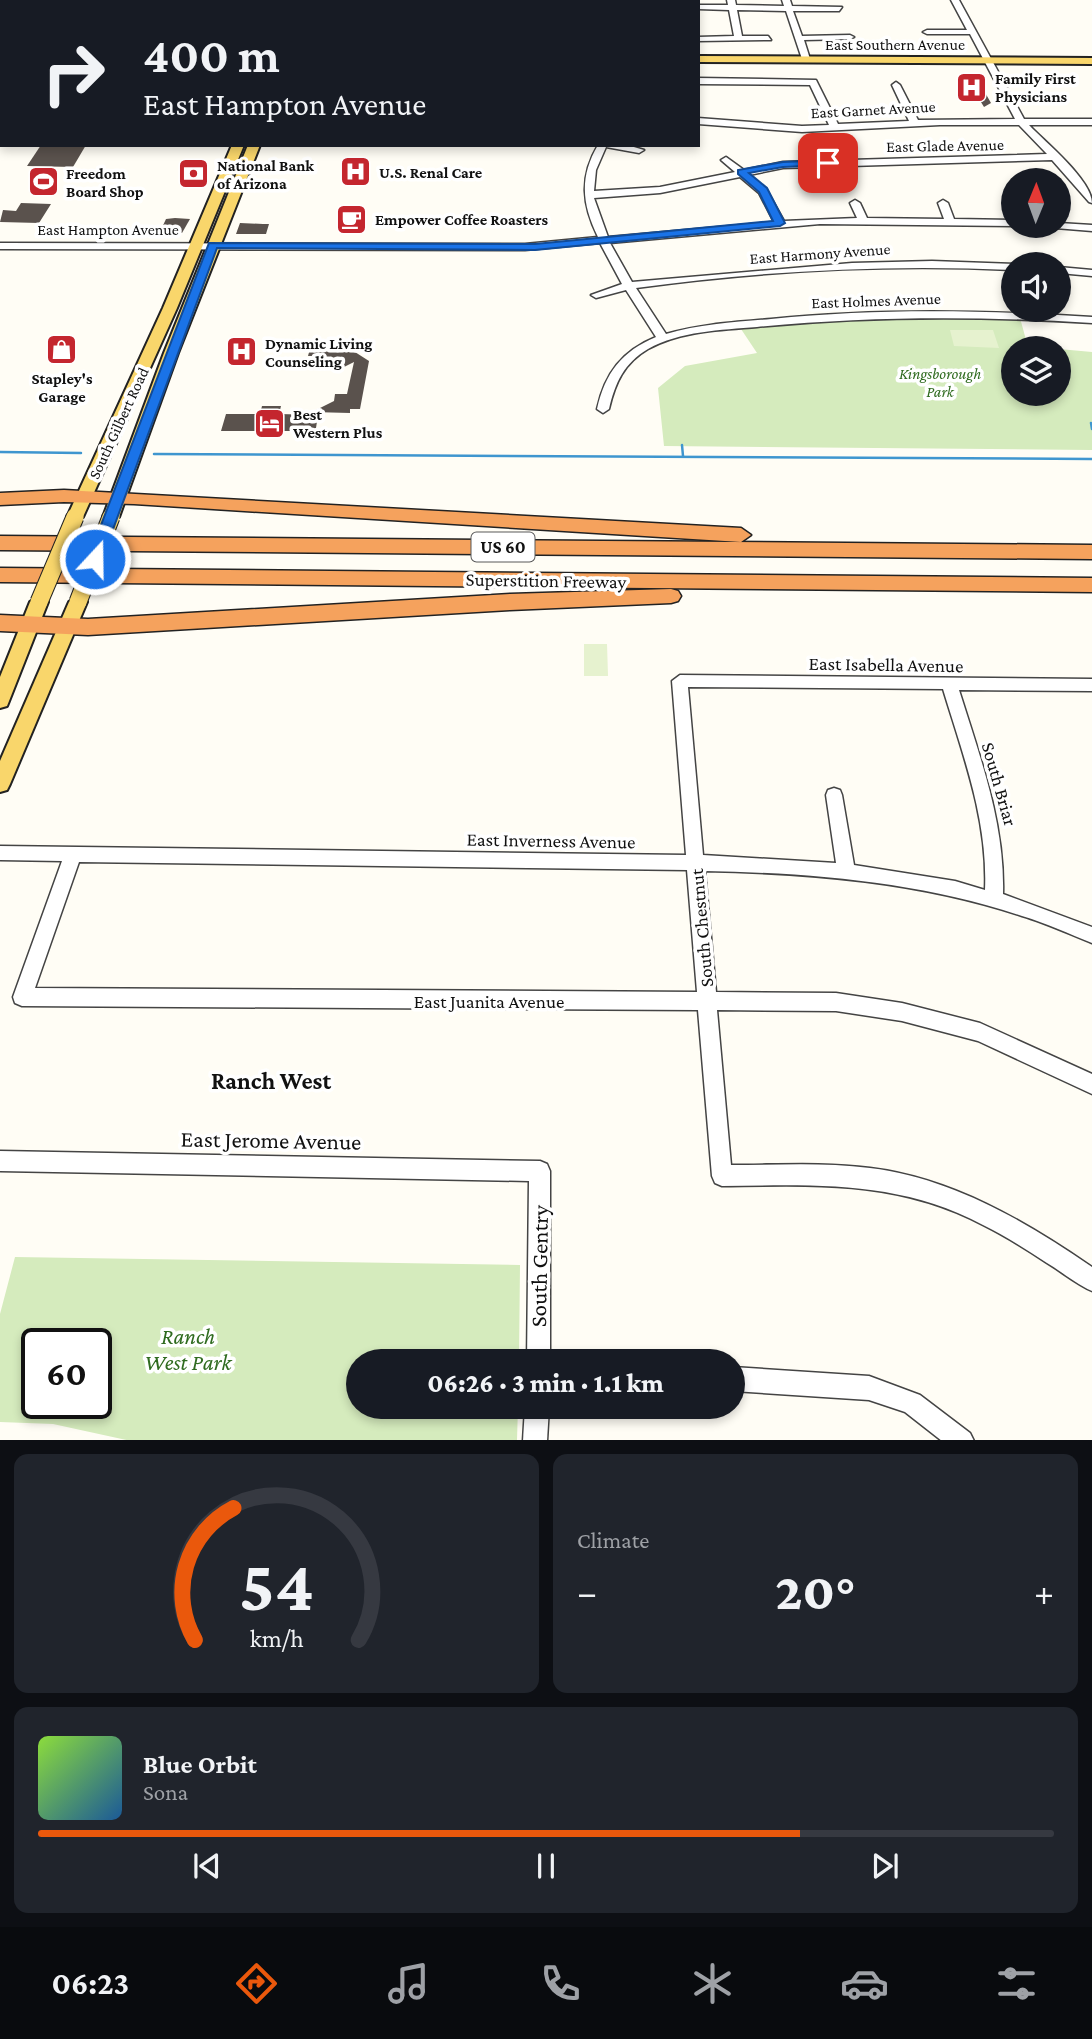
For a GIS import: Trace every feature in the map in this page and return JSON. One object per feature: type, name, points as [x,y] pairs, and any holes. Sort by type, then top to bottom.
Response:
[{"type":"highway","points":[[0,499],[85,496],[1006,551]]},
{"type":"highway","name":"Superstition Freeway","points":[[0,543],[1092,552]]},
{"type":"highway","name":"Superstition Freeway","points":[[0,575],[1092,584]]},
{"type":"highway","points":[[0,623],[68,627],[599,598],[796,594],[863,583]]},
{"type":"main road","name":"East Southern Avenue","points":[[700,59],[1092,61]]},
{"type":"main road","name":"South Gilbert Road","points":[[0,783],[68,627],[119,498],[237,147]]},
{"type":"main road","name":"South Gilbert Road","points":[[0,701],[75,517],[253,147]]},
{"type":"street","points":[[955,0],[1021,122],[1092,200]]},
{"type":"street","points":[[732,4],[739,39]]},
{"type":"street","points":[[700,8],[732,4],[787,4],[839,9]]},
{"type":"street","points":[[787,4],[806,60]]},
{"type":"street","points":[[927,32],[973,32]]},
{"type":"street","points":[[799,38],[850,37]]},
{"type":"street","points":[[700,39],[768,38]]},
{"type":"street","points":[[700,81],[813,82],[835,128]]},
{"type":"street","points":[[896,85],[915,123]]},
{"type":"street","name":"East Garnet Avenue","points":[[700,121],[744,120],[835,128],[915,123],[1092,122]]},
{"type":"street","points":[[602,147],[594,159],[590,205],[629,287],[663,338]]},
{"type":"street","points":[[621,147],[639,150]]},
{"type":"street","name":"East Glade Avenue","points":[[589,194],[660,190],[783,164],[1053,157]]},
{"type":"street","points":[[726,160],[763,191],[780,223]]},
{"type":"street","points":[[855,203],[863,220]]},
{"type":"street","points":[[943,203],[949,220]]},
{"type":"street","name":"East Hampton Avenue","points":[[0,246],[525,247],[780,223],[863,220],[1001,222]]},
{"type":"street","points":[[1071,227],[1092,228]]},
{"type":"street","name":"East Harmony Avenue","points":[[596,295],[629,287],[796,268],[904,264],[1001,267]]},
{"type":"street","points":[[1071,271],[1092,273]]},
{"type":"street","name":"East Holmes Avenue","points":[[604,409],[614,373],[633,353],[663,338],[771,322],[885,313],[1002,314],[1092,320]]},
{"type":"street","name":"East Isabella Avenue","points":[[680,681],[1092,685]]},
{"type":"street","name":"South Chestnut","points":[[680,681],[722,1176],[847,1177],[917,1187],[987,1214],[1092,1280]]},
{"type":"street","name":"South Briar","points":[[949,683],[994,840],[997,869],[994,898]]},
{"type":"street","points":[[834,795],[846,869]]},
{"type":"street","name":"East Inverness Avenue","points":[[0,853],[696,863],[846,869],[994,898],[1092,935]]},
{"type":"street","name":"East Juanita Avenue","points":[[73,854],[22,997],[836,1002],[902,1012],[980,1032],[1092,1084]]},
{"type":"street","name":"East Jerome Avenue","points":[[0,1161],[540,1171]]},
{"type":"street","name":"South Gentry","points":[[538,1349],[540,1171]]},
{"type":"street","points":[[745,1380],[869,1388],[912,1403],[962,1440]]},
{"type":"street","points":[[535,1440],[536,1419]]},
{"type":"green space","name":"Kingsborough Park","points":[[896,317],[1001,318],[1001,322],[1021,322],[1025,336],[1001,336],[1001,406],[1071,406],[1071,350],[1092,352],[1092,450],[664,446],[658,388],[685,366],[757,353],[741,329]]},
{"type":"green space","points":[[950,330],[993,330],[999,348],[954,346]]},
{"type":"green space","points":[[584,644],[607,644],[608,676],[584,676]]},
{"type":"green space","name":"Ranch West Park","points":[[15,1257],[520,1265],[519,1349],[346,1349],[346,1419],[518,1419],[517,1440],[126,1440],[53,1424],[0,1422],[0,1314]]},
{"type":"building","points":[[979,82],[991,103],[984,107],[976,94],[968,94],[962,83]]},
{"type":"building","points":[[40,147],[85,147],[73,167],[27,166]]},
{"type":"building","points":[[21,203],[51,204],[39,223],[0,222],[3,210],[16,211]]},
{"type":"building","points":[[166,219],[190,219],[182,233],[160,232]]},
{"type":"building","points":[[240,223],[269,224],[266,234],[236,234]]},
{"type":"building","points":[[311,345],[344,345],[369,361],[360,409],[350,409],[350,413],[312,412],[334,401],[335,394],[347,394],[354,362],[342,368],[322,356],[308,356]]},
{"type":"building","name":"Best Western Plus","points":[[262,406],[281,406],[279,414],[318,415],[316,428],[311,431],[221,431],[226,414],[260,414]]},
{"type":"waterway","points":[[1091,423],[1092,429]]},
{"type":"waterway","points":[[682,445],[683,456]]},
{"type":"waterway","points":[[0,452],[81,453]]},
{"type":"waterway","points":[[154,454],[1092,459]]},
{"type":"place","name":"Family First Physicians","points":[[972,87]]},
{"type":"place","name":"U.S. Renal Care","points":[[356,172]]},
{"type":"place","name":"National Bank of Arizona","points":[[194,174]]},
{"type":"place","name":"Freedom Board Shop","points":[[43,182]]},
{"type":"place","name":"Empower Coffee Roasters","points":[[352,219]]},
{"type":"place","name":"Stapley's Garage","points":[[62,349]]},
{"type":"place","name":"Dynamic Living Counseling","points":[[242,352]]},
{"type":"place","name":"Best Western Plus","points":[[270,423]]},
{"type":"district","name":"Ranch West","points":[[271,1081]]},
{"type":"route","points":[[95,559],[213,245],[535,247],[780,223],[763,191],[741,172],[783,164],[828,163]]}]
